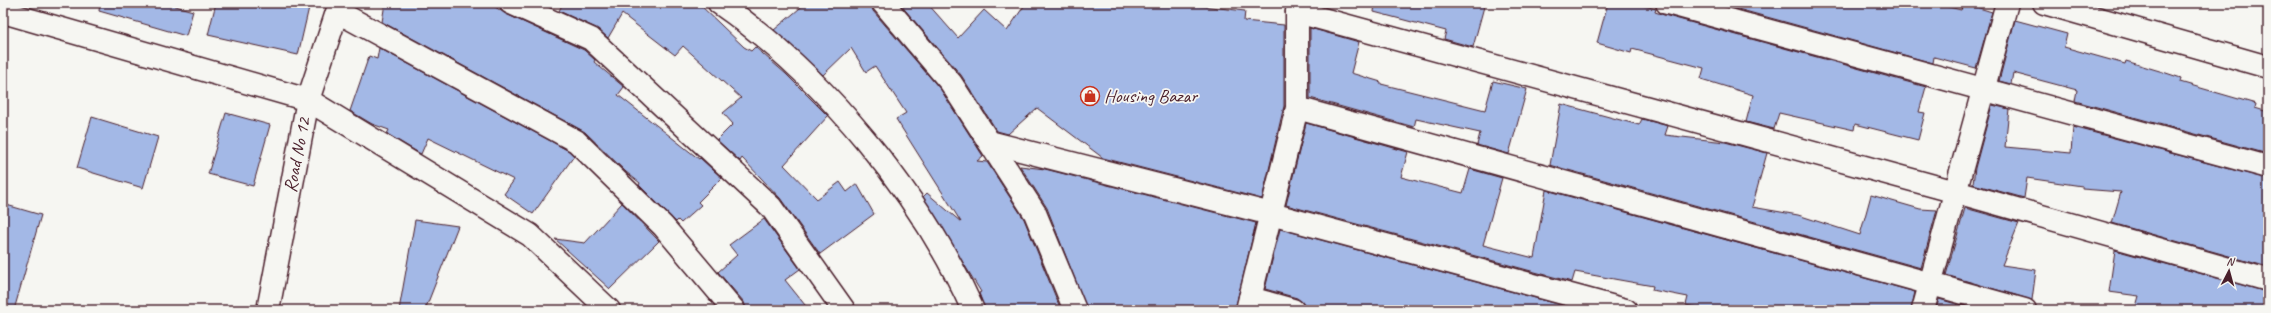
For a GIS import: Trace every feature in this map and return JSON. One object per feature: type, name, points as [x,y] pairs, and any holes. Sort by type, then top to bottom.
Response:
[{"type":"street","points":[[511,3],[591,39],[771,207],[844,310]]},
{"type":"street","points":[[719,3],[787,57],[839,110],[887,168],[930,229],[973,310]]},
{"type":"street","points":[[883,3],[951,84],[1035,213],[1075,310]]},
{"type":"street","points":[[1666,3],[2268,167]]},
{"type":"street","points":[[1923,310],[2007,3]]},
{"type":"street","points":[[2044,3],[2268,67]]},
{"type":"street","points":[[339,7],[576,142],[663,226],[734,310]]},
{"type":"street","name":"Road No 12","points":[[268,310],[308,100],[339,7]]},
{"type":"street","points":[[1293,310],[1248,304],[1297,108],[1298,8],[2268,280]]},
{"type":"street","points":[[3,12],[308,100],[530,235],[610,310]]},
{"type":"street","points":[[1297,108],[2025,310]]},
{"type":"street","points":[[989,142],[1271,214],[1626,310]]},
{"type":"building","points":[[100,3],[165,3],[193,11],[186,36],[99,11]]},
{"type":"building","points":[[216,3],[310,3],[298,55],[208,35]]},
{"type":"building","points":[[385,3],[489,3],[506,14],[584,50],[595,60],[594,62],[624,87],[618,95],[699,159],[700,158],[722,178],[698,202],[701,205],[681,223],[678,220],[676,222],[639,185],[640,183],[626,172],[585,132],[382,22]]},
{"type":"building","points":[[563,3],[698,3],[744,47],[751,51],[755,47],[786,74],[828,116],[784,165],[817,199],[840,182],[847,192],[857,184],[874,214],[820,254],[780,198],[742,158],[740,161],[717,140],[733,124],[723,113],[741,98],[683,46],[675,55],[622,14],[608,38],[596,28],[559,11]]},
{"type":"building","points":[[806,3],[871,3],[873,11],[941,90],[983,156],[977,161],[987,162],[1024,219],[1061,310],[985,310],[979,293],[981,292],[923,197],[927,193],[961,222],[896,119],[906,113],[875,66],[866,72],[851,48],[823,75],[774,30]]},
{"type":"building","points":[[899,3],[927,3],[958,38],[984,10],[1007,31],[1026,3],[1176,3],[1245,11],[1244,21],[1284,25],[1284,106],[1262,199],[1103,158],[1037,108],[1008,134],[997,131],[961,75]]},
{"type":"building","points":[[1375,3],[1485,3],[1473,47],[1444,39],[1446,31],[1374,12]]},
{"type":"building","points":[[1608,3],[1634,3],[1656,9],[1655,12],[1664,15],[1926,87],[1919,112],[1925,113],[1918,140],[1855,124],[1854,130],[1779,113],[1774,129],[1746,122],[1753,95],[1701,79],[1704,68],[1632,49],[1631,53],[1597,43]]},
{"type":"building","points":[[1728,3],[1933,3],[1961,10],[1963,3],[1992,12],[1976,68],[1934,57],[1933,63],[1727,6]]},
{"type":"building","points":[[2015,20],[2067,34],[2064,47],[2125,64],[2126,61],[2181,78],[2180,82],[2256,104],[2255,108],[2268,112],[2268,154],[2075,101],[2077,90],[2013,73],[2011,84],[1999,81]]},
{"type":"building","points":[[1310,28],[1359,42],[1351,73],[1381,82],[1381,84],[1485,110],[1493,81],[1527,89],[1509,154],[1477,145],[1480,133],[1416,119],[1414,127],[1310,98]]},
{"type":"building","points":[[379,48],[569,151],[574,156],[533,214],[504,194],[514,180],[428,138],[421,154],[387,134],[389,130],[372,124],[350,111],[369,56],[377,59]]},
{"type":"building","points":[[1561,104],[1639,125],[1642,119],[1668,126],[1665,135],[1725,142],[1767,153],[1752,207],[1798,215],[1860,235],[1871,195],[1920,209],[1937,210],[1921,268],[1550,165]]},
{"type":"building","points":[[1992,105],[2009,109],[2005,147],[2071,153],[2073,127],[2268,179],[2268,267],[2112,223],[2121,192],[2082,189],[2082,186],[2027,178],[2024,198],[1973,184],[1975,168]]},
{"type":"building","points":[[226,113],[270,125],[253,186],[208,174]]},
{"type":"building","points":[[92,117],[158,137],[143,188],[77,168]]},
{"type":"building","points":[[1306,123],[1408,152],[1401,177],[1463,193],[1470,169],[1502,178],[1483,245],[1534,258],[1546,190],[1915,292],[1911,310],[1707,310],[1686,305],[1688,297],[1652,290],[1653,286],[1575,272],[1572,282],[1286,205]]},
{"type":"building","points":[[1020,166],[1045,169],[1256,223],[1235,310],[1087,310],[1047,208]]},
{"type":"building","points":[[622,203],[659,241],[610,289],[555,239],[585,243]]},
{"type":"building","points":[[3,204],[41,215],[14,310],[3,310]]},
{"type":"building","points":[[1965,208],[2019,223],[2002,265],[2036,270],[2032,300],[1946,275]]},
{"type":"building","points":[[764,219],[800,269],[785,280],[809,310],[746,310],[744,302],[718,272],[737,255],[729,245]]},
{"type":"building","points":[[415,220],[458,226],[425,310],[399,310]]},
{"type":"building","points":[[1280,229],[1561,305],[1560,310],[1305,310],[1302,302],[1297,298],[1265,289]]},
{"type":"building","points":[[2115,250],[2268,292],[2268,310],[2135,310],[2139,296],[2109,292]]},
{"type":"building","points":[[1939,299],[1966,307],[1966,310],[1936,310]]},
{"type":"place","name":"Housing Bazar","points":[[1090,96]]}]
